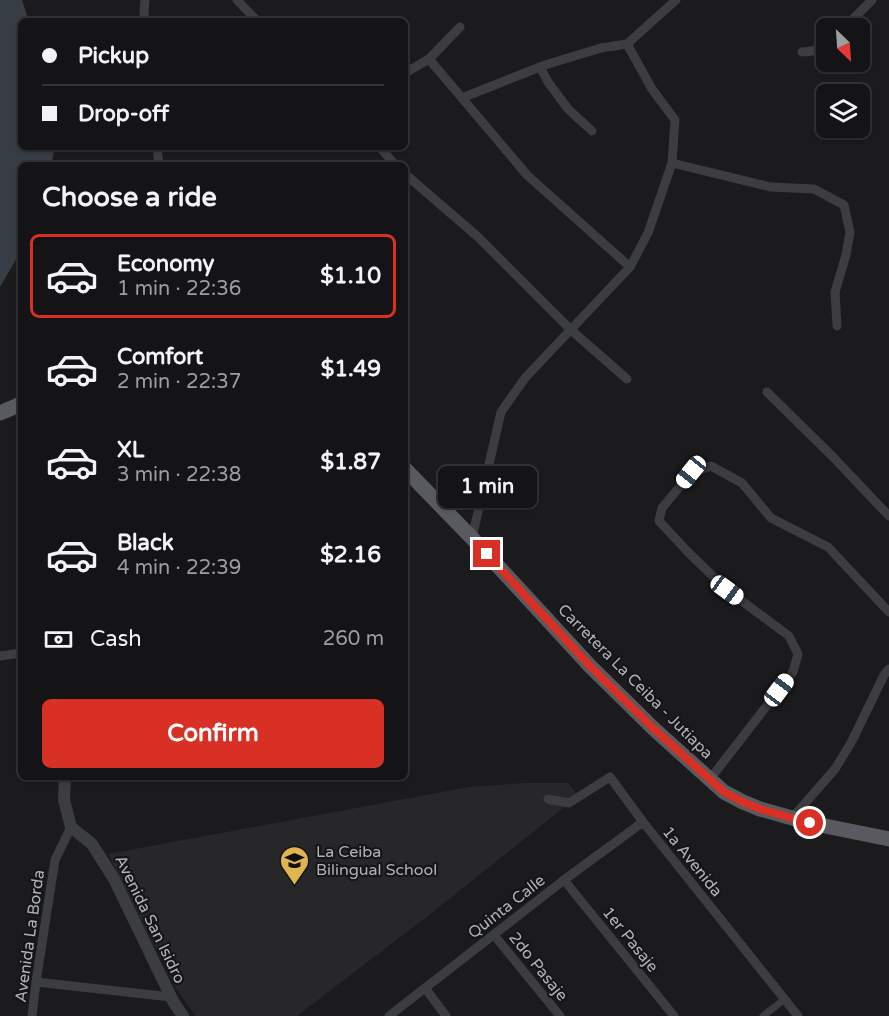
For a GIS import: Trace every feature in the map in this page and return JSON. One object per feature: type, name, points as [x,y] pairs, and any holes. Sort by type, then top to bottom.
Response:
[{"type":"main road","name":"Carretera La Ceiba - Jutiapa","points":[[408,473],[472,538],[590,666],[654,729],[724,792],[760,809],[810,823],[889,840]]},
{"type":"street","points":[[145,0],[145,18]]},
{"type":"street","points":[[237,0],[254,18]]},
{"type":"street","points":[[462,98],[540,67],[602,48],[627,44],[676,0]]},
{"type":"street","points":[[854,18],[872,0]]},
{"type":"street","points":[[408,71],[429,59],[460,27]]},
{"type":"street","points":[[472,538],[501,412],[525,378],[630,267],[648,232],[672,163],[675,120],[652,89],[627,44]]},
{"type":"street","points":[[802,52],[816,50]]},
{"type":"street","points":[[429,59],[527,175],[630,267]]},
{"type":"street","points":[[540,67],[568,109],[592,131]]},
{"type":"street","points":[[382,150],[392,162]]},
{"type":"street","points":[[672,163],[771,187],[814,189],[844,205],[849,232],[846,255],[835,292],[837,326]]},
{"type":"street","points":[[408,177],[477,236],[571,330],[627,379]]},
{"type":"street","points":[[767,392],[889,516]]},
{"type":"street","points":[[710,779],[793,672],[798,654],[789,636],[727,590],[659,521],[662,508],[691,472],[711,466],[742,483],[771,518],[828,546],[889,612]]},
{"type":"street","points":[[0,656],[18,653]]},
{"type":"street","points":[[793,817],[835,769],[889,669]]},
{"type":"street","name":"1a Avenida","points":[[548,800],[570,803],[610,777],[643,822],[798,1016]]},
{"type":"street","points":[[65,780],[64,800],[71,827]]},
{"type":"street","name":"Quinta Calle","points":[[389,1016],[564,880],[643,822]]},
{"type":"street","name":"Avenida La Borda","points":[[32,1016],[55,860],[71,827]]},
{"type":"street","name":"Avenida San Isidro","points":[[71,827],[93,844],[103,859],[182,1015]]},
{"type":"street","name":"1er Pasaje","points":[[564,880],[674,1016]]},
{"type":"street","name":"2do Pasaje","points":[[494,934],[560,1016]]},
{"type":"street","points":[[36,982],[171,997]]},
{"type":"street","points":[[425,988],[446,1016]]},
{"type":"street","points":[[764,1016],[785,999]]},
{"type":"shaded area","points":[[0,0],[22,0],[28,18],[18,18],[18,150],[54,150],[52,162],[18,162],[18,256],[0,287]]},
{"type":"shaded area","name":"La Ceiba Bilingual School","points":[[568,783],[578,796],[429,915],[297,1016],[195,1016],[174,985],[108,854],[469,787]]},
{"type":"place","name":"La Ceiba Bilingual School","points":[[295,886]]},
{"type":"route","points":[[487,554],[590,666],[654,729],[724,792],[760,809],[810,823]]}]
